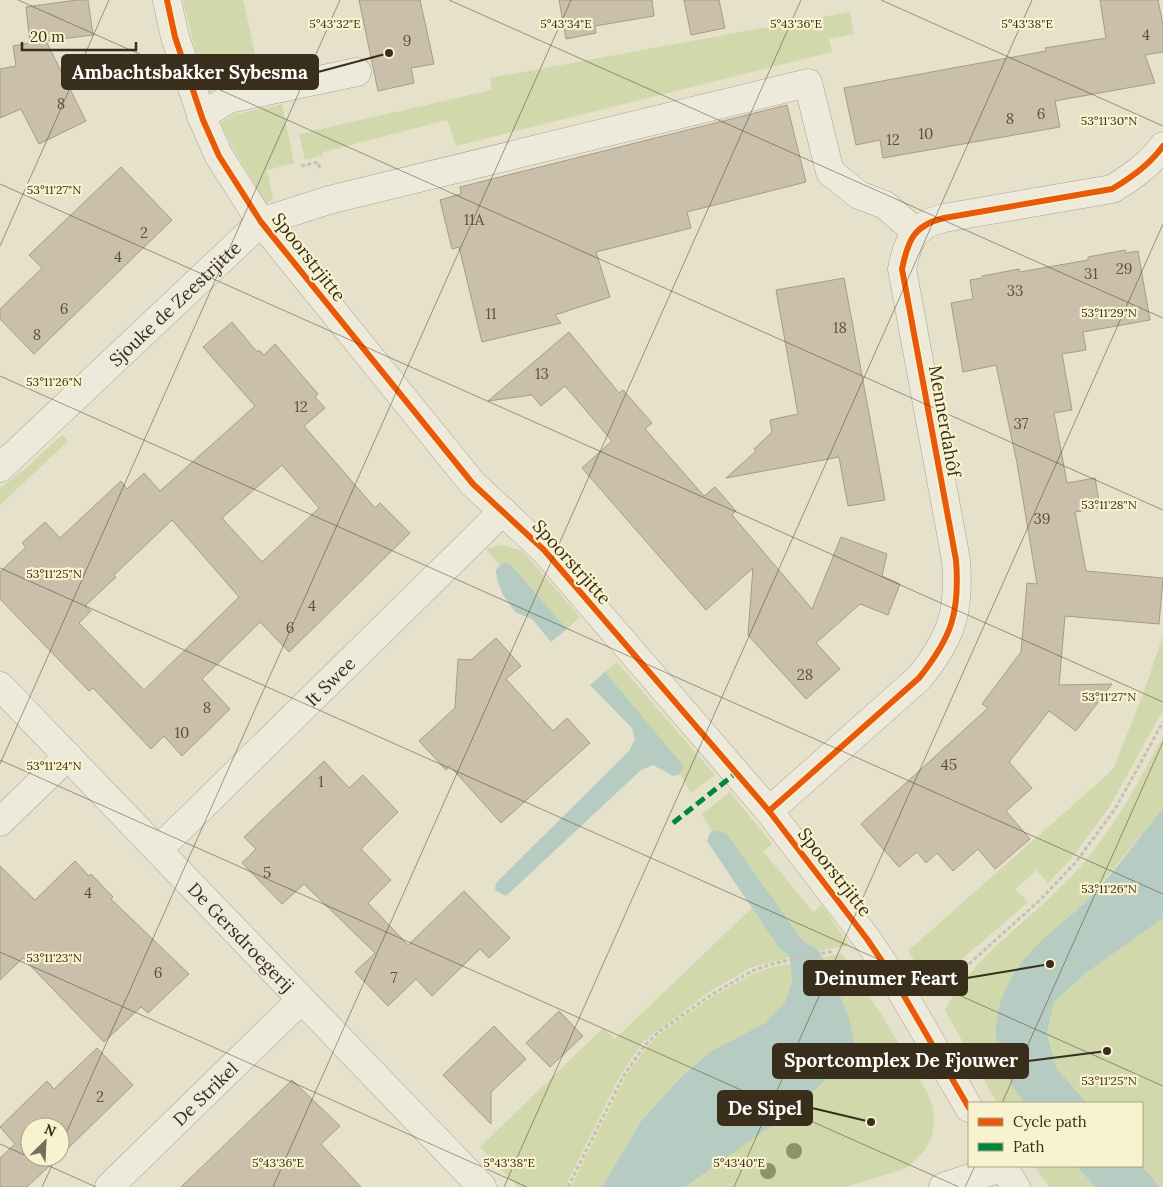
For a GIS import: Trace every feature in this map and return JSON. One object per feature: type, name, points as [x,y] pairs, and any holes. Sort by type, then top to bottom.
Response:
[{"type":"street","name":"Spoorstrjitte","points":[[167,0],[175,37],[201,116],[219,156],[262,222],[473,484],[544,550],[769,811],[867,939],[896,982],[968,1106]]},
{"type":"street","points":[[201,116],[229,99],[357,72]]},
{"type":"street","points":[[262,222],[328,200],[808,83],[830,172],[859,195],[886,205],[916,232],[928,221],[1112,189],[1132,178],[1148,165],[1163,146]]},
{"type":"street","name":"Sjouke de Zeestrjitte","points":[[0,468],[262,222]]},
{"type":"street","name":"Mennerdahôf","points":[[769,811],[919,678],[935,658],[955,614],[958,590],[956,560],[902,269],[906,248],[916,232]]},
{"type":"street","name":"It Swee","points":[[158,850],[503,511]]},
{"type":"street","name":"De Gersdroegerij","points":[[0,686],[482,1187]]},
{"type":"street","points":[[0,822],[68,756]]},
{"type":"street","name":"De Strikel","points":[[109,1187],[301,1000]]},
{"type":"street","points":[[942,1187],[1007,1173]]},
{"type":"path","points":[[938,992],[1040,900],[1076,862],[1115,809],[1163,722]]},
{"type":"path","points":[[568,1187],[624,1076],[645,1045],[660,1031],[711,995],[744,976],[775,963],[822,954]]},
{"type":"green space","points":[[183,0],[243,0],[257,63],[220,71],[222,84],[209,93],[197,56]]},
{"type":"green space","points":[[850,12],[854,34],[829,39],[832,52],[456,146],[447,120],[323,152],[323,155],[305,160],[299,134],[492,90],[490,78]]},
{"type":"green space","points":[[282,104],[294,163],[267,170],[273,199],[266,204],[220,123],[233,115]]},
{"type":"green space","points":[[62,435],[68,441],[0,505],[0,488],[24,470]]},
{"type":"green space","points":[[502,545],[520,550],[526,555],[580,617],[567,629],[511,565],[504,562],[500,566],[486,549]]},
{"type":"green space","points":[[1163,635],[1163,710],[1110,806],[1072,858],[1048,883],[1037,870],[1015,889],[1028,902],[947,972],[926,978],[908,951],[1114,767],[1144,692]]},
{"type":"green space","points":[[617,662],[715,775],[691,793],[680,774],[683,769],[605,672]]},
{"type":"green space","points":[[1163,736],[1163,808],[1091,896],[1027,955],[996,1049],[1017,1093],[1024,1102],[996,1102],[945,1010],[973,970],[1080,867],[1104,837],[1145,770]]},
{"type":"green space","points":[[730,792],[772,844],[763,851],[813,912],[822,905],[849,945],[819,951],[802,940],[726,833],[716,830],[712,832],[702,814]]},
{"type":"green space","points":[[752,908],[779,948],[790,957],[750,968],[709,992],[643,1042],[621,1074],[565,1187],[518,1187],[480,1147],[603,1028],[615,1039]]},
{"type":"green space","points":[[1163,918],[1163,1187],[1160,1187],[1143,1167],[1143,1102],[1086,1102],[1056,1069],[1047,1034],[1054,1002],[1086,973]]},
{"type":"green space","points":[[842,953],[926,1090],[933,1107],[934,1122],[932,1136],[925,1150],[907,1168],[846,1187],[685,1187],[795,1105],[856,1048],[830,973],[821,958]]},
{"type":"green space","points":[[791,964],[792,981],[785,1002],[765,1023],[712,1051],[682,1076],[641,1121],[602,1187],[571,1187],[626,1076],[647,1047],[661,1033],[712,997],[753,974],[776,966]]},
{"type":"green space","points":[[1036,1167],[1078,1167],[1095,1187],[1049,1187]]},
{"type":"shaded area","points":[[504,562],[511,565],[567,629],[551,642],[532,619],[515,612],[503,595],[496,570]]},
{"type":"shaded area","points":[[605,672],[681,763],[683,769],[679,775],[673,776],[653,765],[641,770],[506,896],[495,890],[496,883],[629,751],[635,739],[632,728],[590,685]]},
{"type":"shaded area","points":[[1163,808],[1163,918],[1086,973],[1054,1002],[1047,1034],[1056,1068],[1086,1102],[1024,1102],[1012,1085],[1003,1067],[998,1048],[996,1030],[998,1011],[1004,992],[1027,956],[1101,886]]},
{"type":"shaded area","points":[[716,830],[726,833],[802,940],[819,951],[848,1015],[856,1048],[832,1074],[788,1114],[685,1187],[602,1187],[641,1121],[682,1076],[712,1051],[765,1023],[785,1002],[792,981],[790,957],[779,948],[707,841],[710,833]]},
{"type":"shaded area","points":[[1078,1167],[1143,1167],[1160,1187],[1095,1187]]},
{"type":"building","points":[[88,0],[93,35],[46,41],[86,121],[39,144],[21,109],[0,118],[0,69],[16,66],[13,46],[30,43],[26,7]]},
{"type":"building","points":[[359,0],[420,0],[434,64],[411,68],[414,83],[378,91]]},
{"type":"building","points":[[559,0],[652,0],[654,16],[595,26],[596,33],[566,39]]},
{"type":"building","points":[[684,0],[719,0],[725,28],[691,35]]},
{"type":"building","points":[[1100,0],[1158,0],[1163,25],[1163,52],[1145,55],[1155,83],[1055,101],[1060,127],[883,158],[880,140],[856,145],[844,88],[1046,51],[1045,48],[1106,38]]},
{"type":"building","points":[[787,105],[806,182],[687,212],[691,228],[596,252],[610,297],[555,315],[561,323],[482,342],[459,247],[452,249],[440,200],[461,194],[460,187]]},
{"type":"building","points":[[121,167],[172,220],[34,354],[0,319],[0,309],[42,268],[29,255]]},
{"type":"building","points":[[1125,250],[1126,253],[1138,251],[1150,320],[1083,332],[1086,350],[1062,354],[1072,410],[1054,413],[1067,483],[1095,478],[1100,508],[1075,512],[1086,571],[1163,578],[1159,624],[1065,616],[1059,685],[1112,684],[1076,731],[1049,711],[1009,762],[1032,788],[1006,811],[1030,839],[995,869],[978,849],[953,871],[937,853],[926,863],[917,852],[899,867],[861,824],[988,708],[982,704],[1021,652],[1027,583],[1037,584],[1017,463],[996,365],[963,372],[951,303],[973,299],[970,280],[982,278],[982,276],[1019,269],[1020,272],[1088,260],[1088,257]]},
{"type":"building","points":[[844,278],[885,500],[848,506],[839,457],[726,478],[756,451],[754,449],[772,432],[770,420],[798,414],[776,290]]},
{"type":"building","points":[[232,322],[257,352],[259,350],[264,355],[275,344],[318,394],[315,397],[325,408],[304,426],[375,508],[380,503],[410,533],[289,652],[260,622],[202,679],[230,709],[182,756],[164,736],[151,749],[93,688],[89,691],[0,599],[0,572],[26,547],[22,543],[45,522],[60,538],[121,481],[127,489],[144,473],[160,491],[255,406],[203,347]],"holes":[[[282,465],[319,508],[262,562],[222,518]],[[172,520],[239,597],[144,690],[79,623],[91,611],[85,606],[116,577],[114,575]]]},
{"type":"building","points":[[569,332],[619,393],[623,390],[652,423],[645,429],[704,496],[715,487],[736,511],[732,515],[812,609],[841,537],[887,554],[882,576],[900,584],[888,615],[860,604],[816,643],[840,669],[806,699],[748,635],[753,568],[706,610],[582,468],[612,441],[565,386],[541,406],[532,395],[488,401]]},
{"type":"building","points":[[496,638],[521,666],[506,679],[553,731],[567,718],[590,743],[501,823],[450,766],[446,770],[419,741],[455,708],[458,659],[471,660]]},
{"type":"building","points":[[324,761],[349,788],[363,775],[398,812],[361,849],[391,880],[368,903],[408,945],[464,891],[510,938],[489,958],[480,949],[432,996],[416,979],[388,1006],[355,972],[375,953],[304,884],[282,904],[242,863],[256,849],[244,837]]},
{"type":"building","points":[[75,861],[89,876],[91,874],[113,897],[111,899],[189,974],[148,1013],[141,1007],[104,1042],[23,958],[0,980],[0,866],[35,900]]},
{"type":"building","points":[[559,1011],[583,1036],[550,1067],[526,1043]]},
{"type":"building","points":[[494,1026],[526,1059],[491,1092],[491,1124],[443,1075]]},
{"type":"building","points":[[97,1048],[133,1085],[70,1146],[70,1117],[20,1117],[20,1167],[48,1167],[27,1187],[0,1187],[0,1158],[15,1144],[0,1127],[47,1081],[54,1089]]},
{"type":"building","points":[[292,1080],[340,1126],[321,1144],[361,1187],[181,1187]]},
{"type":"marked path","points":[[673,823],[736,773]]},
{"type":"cycle path","points":[[167,0],[175,37],[203,120],[219,156],[261,222],[473,484],[544,550],[769,811],[867,939],[896,982],[968,1106]]},
{"type":"cycle path","points":[[769,811],[919,678],[939,650],[955,609],[957,595],[956,560],[902,269],[907,250],[914,235],[926,225],[944,218],[1112,189],[1140,170],[1163,146]]},
{"type":"place","name":"Ambachtsbakker Sybesma","points":[[389,53]]},
{"type":"place","name":"Deinumer Feart","points":[[1050,964]]},
{"type":"place","name":"Sportcomplex De Fjouwer","points":[[1107,1051]]},
{"type":"place","name":"De Sipel","points":[[871,1122]]}]
